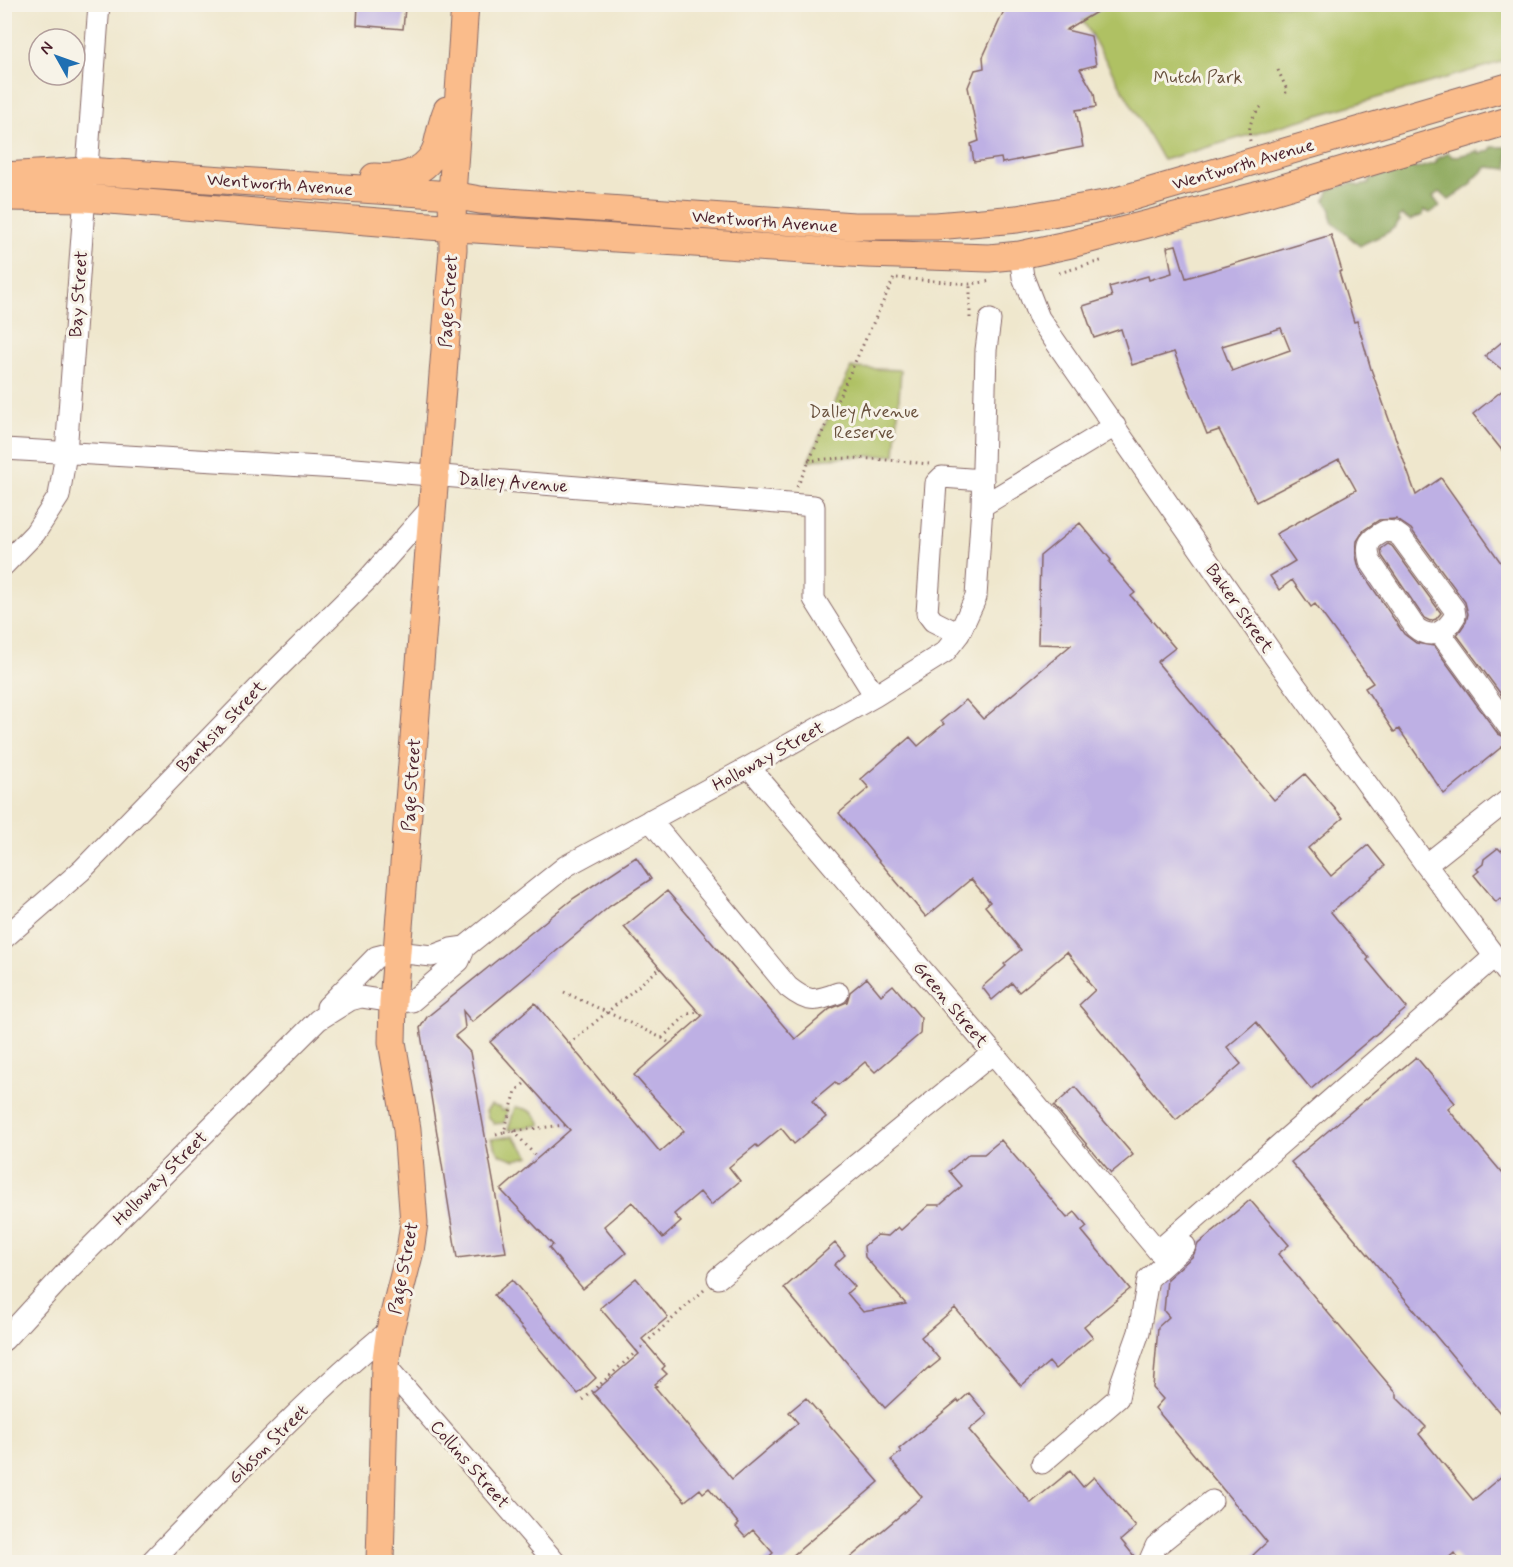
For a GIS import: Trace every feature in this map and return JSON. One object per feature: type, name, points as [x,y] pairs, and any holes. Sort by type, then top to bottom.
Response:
[{"type":"main road","name":"Page Street","points":[[380,1563],[385,1365],[390,1330],[410,1251],[414,1223],[407,1129],[392,1042],[393,1002],[453,227],[452,195],[465,4]]},
{"type":"main road","points":[[303,185],[351,174],[394,178],[406,176],[421,168],[436,149],[442,121],[460,66]]},
{"type":"main road","name":"Wentworth Avenue","points":[[4,177],[86,171],[452,195],[480,200],[854,226],[936,226],[1017,219],[1110,203],[1509,87]]},
{"type":"main road","name":"Wentworth Avenue","points":[[4,197],[85,198],[453,227],[867,254],[989,258],[1020,255],[1071,244],[1256,196],[1509,121]]},
{"type":"main road","name":"Baker Street","points":[[1017,219],[1020,255]]},
{"type":"street","name":"Bay Street","points":[[4,565],[35,533],[59,496],[66,453],[99,4]]},
{"type":"street","name":"Baker Street","points":[[1020,255],[1023,277],[1039,318],[1274,656],[1502,965]]},
{"type":"street","name":"Holloway Street","points":[[318,1020],[344,1003],[361,997],[393,1002],[412,1001],[459,961],[465,947],[566,866],[875,696],[945,652],[959,634],[975,597],[982,506],[986,350],[990,320]]},
{"type":"street","points":[[982,506],[1115,426]]},
{"type":"street","name":"Dalley Avenue","points":[[4,449],[355,469],[814,506],[814,599],[875,696]]},
{"type":"street","points":[[959,634],[933,621],[927,613],[936,483],[942,477],[983,480]]},
{"type":"street","name":"Banksia Street","points":[[4,938],[82,870],[270,676],[368,579],[431,508]]},
{"type":"street","points":[[1386,531],[1394,532],[1401,537],[1454,609],[1455,616],[1450,625],[1440,633],[1430,635],[1422,633],[1415,627],[1370,561],[1367,549],[1371,540],[1378,535],[1386,531]]},
{"type":"street","points":[[1440,633],[1509,726]]},
{"type":"street","name":"Green Street","points":[[718,1278],[993,1053],[749,767]]},
{"type":"street","points":[[1426,865],[1509,800]]},
{"type":"street","points":[[650,820],[788,987],[802,998],[818,1000],[838,993]]},
{"type":"street","name":"Holloway Street","points":[[4,1340],[72,1266],[318,1020],[334,997],[376,957],[396,952],[432,956],[465,947]]},
{"type":"street","points":[[993,1053],[1158,1251],[1502,965]]},
{"type":"street","points":[[1042,1463],[1118,1398],[1139,1332],[1148,1279],[1502,965]]},
{"type":"street","name":"Gibson Street","points":[[151,1563],[254,1456],[343,1370],[390,1330]]},
{"type":"street","name":"Collins Street","points":[[385,1365],[555,1563]]},
{"type":"street","points":[[1149,1563],[1156,1546],[1212,1501]]},
{"type":"path","points":[[1278,70],[1287,90],[1284,97]]},
{"type":"path","points":[[1250,142],[1248,129],[1261,107]]},
{"type":"path","points":[[789,504],[904,255]]},
{"type":"path","points":[[970,284],[970,327]]},
{"type":"path","points":[[808,461],[840,458],[892,460],[933,465]]},
{"type":"path","points":[[569,1044],[660,968]]},
{"type":"path","points":[[564,992],[662,1038],[670,1044]]},
{"type":"path","points":[[662,1038],[688,1014],[698,1012]]},
{"type":"path","points":[[504,1132],[516,1092],[526,1082]]},
{"type":"path","points":[[496,1134],[565,1125]]},
{"type":"path","points":[[514,1131],[537,1158]]},
{"type":"path","points":[[583,1400],[718,1278]]},
{"type":"green space","name":"Mutch Park","points":[[1074,5],[1508,5],[1508,60],[1163,160]]},
{"type":"green space","points":[[1492,147],[1508,147],[1508,169],[1487,167],[1473,180],[1472,184],[1449,200],[1440,192],[1433,197],[1440,206],[1430,213],[1424,210],[1423,215],[1410,220],[1402,215],[1398,217],[1400,221],[1386,234],[1360,246],[1332,222],[1331,210],[1325,200],[1329,190],[1352,183],[1359,186],[1369,184],[1370,179],[1384,174],[1385,170],[1397,167],[1400,169],[1405,165],[1411,165],[1415,169],[1436,163],[1437,159],[1448,153],[1453,157],[1478,151],[1480,154]]},
{"type":"green space","name":"Dalley Avenue Reserve","points":[[851,368],[901,370],[895,455],[808,461]]},
{"type":"green space","points":[[491,1105],[501,1108],[502,1111],[507,1109],[504,1123],[493,1124],[486,1111]]},
{"type":"green space","points":[[515,1107],[531,1112],[541,1125],[508,1130]]},
{"type":"green space","points":[[513,1136],[530,1156],[515,1160],[499,1154],[491,1139]]},
{"type":"building","points":[[358,4],[390,4],[390,7],[405,8],[403,29],[357,25]]},
{"type":"building","points":[[1007,4],[1110,4],[1066,30],[1091,36],[1096,65],[1080,69],[1094,93],[1096,107],[1076,110],[1083,147],[1002,163],[1001,158],[974,162],[971,144],[979,141],[968,87],[975,70],[984,68],[983,57]]},
{"type":"building","points":[[1331,235],[1354,322],[1357,321],[1371,369],[1416,495],[1441,478],[1509,574],[1509,705],[1457,635],[1466,622],[1468,614],[1465,602],[1411,529],[1396,519],[1379,520],[1364,530],[1357,541],[1356,556],[1359,568],[1404,634],[1416,643],[1434,646],[1498,734],[1509,739],[1444,794],[1399,729],[1394,732],[1365,688],[1373,683],[1315,604],[1311,607],[1292,580],[1279,590],[1270,576],[1295,561],[1276,534],[1356,490],[1339,459],[1256,502],[1219,430],[1207,434],[1174,352],[1132,365],[1121,329],[1094,338],[1083,306],[1112,297],[1109,287],[1148,276],[1149,280],[1172,273],[1167,247],[1176,245],[1186,278]],"holes":[[[1281,328],[1290,350],[1232,371],[1222,346]]]},
{"type":"building","points":[[1509,336],[1509,375],[1485,356]]},
{"type":"building","points":[[1509,385],[1509,459],[1473,414]]},
{"type":"building","points":[[1080,523],[1135,593],[1131,596],[1175,648],[1157,662],[1274,800],[1305,774],[1343,818],[1308,848],[1331,876],[1368,845],[1385,866],[1331,912],[1407,1008],[1311,1089],[1256,1022],[1227,1047],[1241,1064],[1176,1120],[1079,1005],[1095,990],[1067,952],[1019,992],[1012,983],[992,1000],[982,987],[1021,950],[985,906],[990,902],[971,879],[926,917],[839,813],[869,788],[861,779],[910,737],[918,746],[944,724],[941,721],[966,700],[983,719],[1071,645],[1038,644],[1040,556]]},
{"type":"building","points":[[1388,544],[1392,546],[1441,613],[1436,619],[1430,621],[1424,618],[1382,556],[1381,549]]},
{"type":"building","points":[[1509,844],[1509,909],[1500,898],[1496,902],[1474,875],[1479,871],[1477,869],[1483,864],[1484,859],[1498,848],[1501,851]]},
{"type":"building","points":[[636,857],[651,879],[610,906],[472,1022],[463,1011],[465,1028],[455,1036],[470,1052],[506,1252],[457,1258],[420,1028],[427,1017],[574,898]]},
{"type":"building","points":[[667,891],[795,1039],[830,1009],[847,1002],[850,992],[867,978],[881,995],[893,985],[921,1018],[920,1034],[875,1072],[865,1062],[838,1085],[835,1082],[812,1101],[826,1117],[794,1144],[781,1128],[758,1147],[756,1145],[729,1167],[740,1181],[711,1205],[700,1192],[674,1214],[681,1222],[663,1238],[632,1202],[604,1226],[626,1253],[583,1289],[549,1248],[553,1245],[501,1190],[570,1130],[490,1042],[535,1003],[660,1152],[684,1131],[634,1075],[702,1016],[624,927]]},
{"type":"building","points":[[1416,1057],[1455,1103],[1448,1109],[1509,1181],[1509,1406],[1500,1413],[1291,1162]]},
{"type":"building","points":[[1075,1087],[1133,1155],[1111,1173],[1054,1106]]},
{"type":"building","points":[[1001,1140],[1067,1218],[1075,1212],[1087,1227],[1082,1231],[1130,1289],[1084,1326],[1093,1337],[1055,1369],[1049,1362],[1021,1386],[955,1308],[921,1337],[940,1360],[929,1367],[885,1408],[784,1288],[835,1243],[845,1255],[834,1265],[854,1287],[847,1293],[863,1312],[906,1304],[865,1257],[864,1246],[877,1235],[888,1236],[898,1227],[901,1230],[929,1205],[940,1205],[962,1186],[949,1171],[969,1154],[984,1154]]},
{"type":"building","points":[[1250,1200],[1289,1245],[1278,1254],[1397,1394],[1397,1398],[1426,1427],[1419,1434],[1473,1500],[1509,1470],[1509,1563],[1462,1563],[1454,1553],[1443,1563],[1259,1563],[1253,1555],[1267,1542],[1155,1408],[1163,1399],[1153,1388],[1158,1327],[1169,1317],[1164,1311],[1167,1279],[1193,1256],[1198,1244]]},
{"type":"building","points":[[636,1278],[668,1317],[642,1339],[665,1366],[662,1369],[667,1374],[655,1384],[657,1386],[655,1387],[732,1479],[798,1423],[789,1412],[806,1398],[879,1482],[784,1563],[762,1563],[773,1553],[753,1530],[745,1537],[736,1527],[739,1524],[709,1488],[703,1493],[700,1489],[685,1501],[593,1393],[639,1354],[600,1308]]},
{"type":"building","points":[[512,1280],[596,1378],[578,1394],[494,1295]]},
{"type":"building","points":[[969,1393],[987,1415],[969,1430],[1031,1503],[1070,1471],[1083,1487],[1094,1477],[1136,1527],[1121,1540],[1134,1556],[1126,1563],[844,1563],[922,1497],[891,1460],[901,1452],[899,1449]]}]
